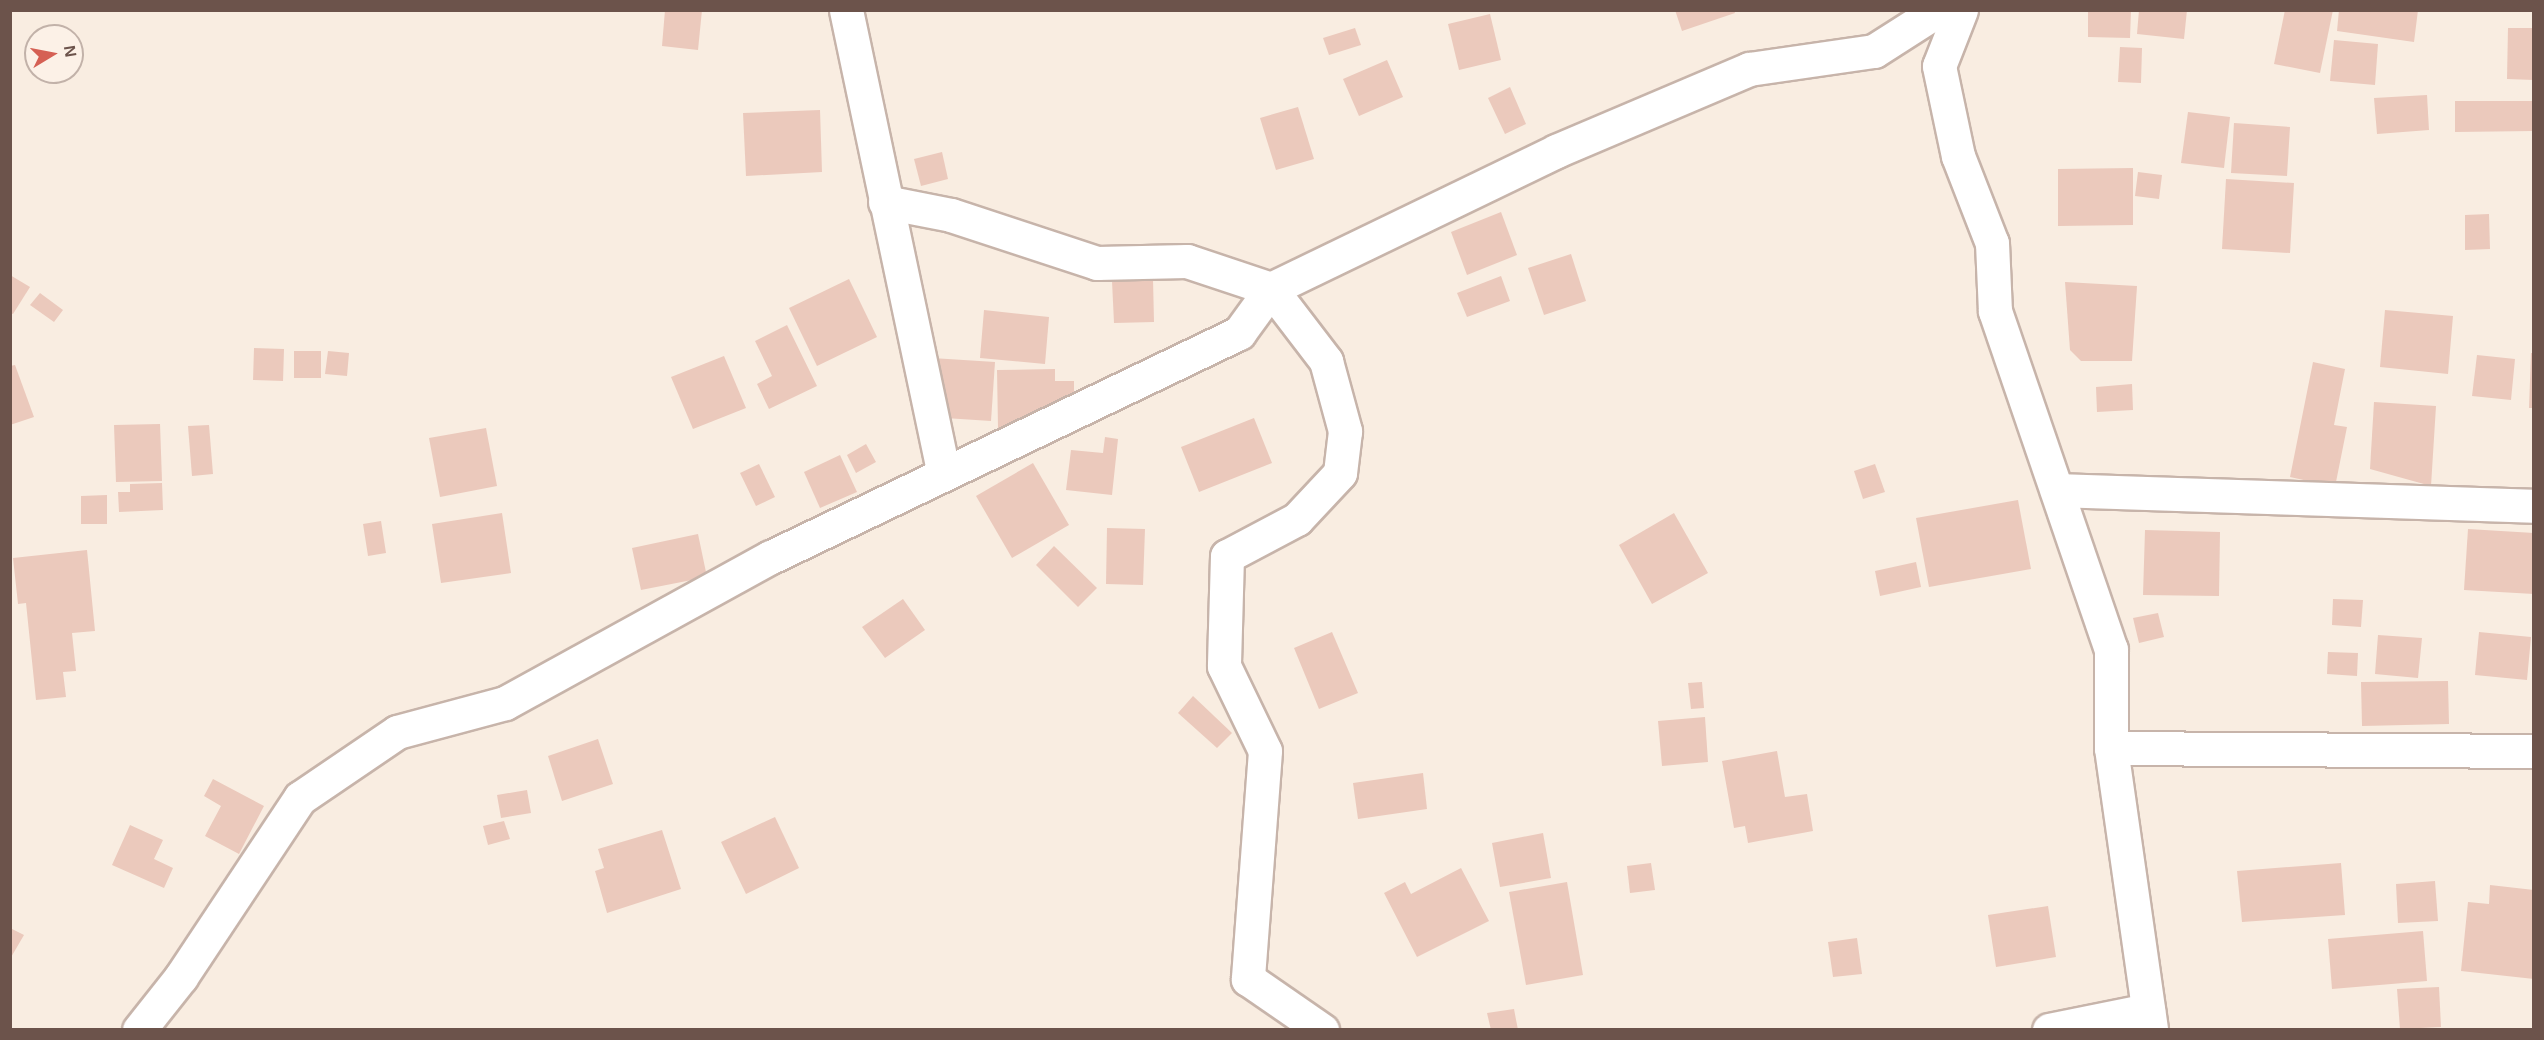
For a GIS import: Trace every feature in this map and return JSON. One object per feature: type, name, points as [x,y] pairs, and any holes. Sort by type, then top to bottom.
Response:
[{"type":"street","points":[[846,10],[944,474]]},
{"type":"street","points":[[140,1029],[181,977],[300,798],[397,732],[505,703],[771,557],[1239,333],[1271,289],[1556,151],[1738,74],[1874,51],[1938,10]]},
{"type":"street","points":[[1961,10],[1939,66],[1958,156],[1992,243],[1995,311],[2110,649],[2111,748],[2150,1020],[2049,1029]]},
{"type":"street","points":[[885,202],[951,215],[1097,262],[1187,261],[1271,289],[1326,361],[1345,431],[1340,473],[1297,519],[1227,556],[1224,666],[1265,751],[1248,979],[1322,1029]]},
{"type":"street","points":[[2057,490],[2534,507]]},
{"type":"street","points":[[2111,748],[2534,751]]},
{"type":"building","points":[[665,10],[702,10],[698,50],[662,46]]},
{"type":"building","points":[[1675,10],[1734,10],[1735,13],[1682,31]]},
{"type":"building","points":[[2088,10],[2131,10],[2130,38],[2088,37]]},
{"type":"building","points":[[2139,10],[2187,10],[2184,39],[2137,34]]},
{"type":"building","points":[[2285,10],[2333,10],[2320,73],[2274,64]]},
{"type":"building","points":[[2339,10],[2418,10],[2414,42],[2337,31]]},
{"type":"building","points":[[1490,14],[1501,60],[1459,70],[1448,24]]},
{"type":"building","points":[[1355,28],[1361,45],[1329,55],[1323,38]]},
{"type":"building","points":[[2508,28],[2534,28],[2534,80],[2507,79]]},
{"type":"building","points":[[2334,40],[2378,44],[2375,85],[2330,81]]},
{"type":"building","points":[[2120,47],[2142,48],[2141,83],[2118,82]]},
{"type":"building","points":[[1387,60],[1403,97],[1359,116],[1343,79]]},
{"type":"building","points":[[1510,87],[1526,124],[1505,134],[1488,98]]},
{"type":"building","points":[[2427,95],[2429,130],[2377,134],[2374,98]]},
{"type":"building","points":[[2455,101],[2534,101],[2534,131],[2455,132]]},
{"type":"building","points":[[1298,107],[1314,159],[1276,170],[1260,118]]},
{"type":"building","points":[[820,110],[822,172],[746,176],[743,113]]},
{"type":"building","points":[[2188,112],[2230,117],[2224,168],[2181,163]]},
{"type":"building","points":[[2234,123],[2290,127],[2287,176],[2231,173]]},
{"type":"building","points":[[942,152],[948,179],[921,186],[914,159]]},
{"type":"building","points":[[2133,168],[2133,225],[2058,226],[2058,169]]},
{"type":"building","points":[[2138,172],[2162,175],[2159,199],[2135,196]]},
{"type":"building","points":[[2226,179],[2294,183],[2290,253],[2222,249]]},
{"type":"building","points":[[1501,212],[1517,255],[1467,275],[1451,232]]},
{"type":"building","points":[[2489,214],[2490,249],[2465,250],[2465,215]]},
{"type":"building","points":[[1571,254],[1586,301],[1544,315],[1528,268]]},
{"type":"building","points":[[10,275],[30,287],[13,314],[10,313]]},
{"type":"building","points":[[1501,276],[1510,301],[1467,317],[1457,293]]},
{"type":"building","points":[[849,279],[877,337],[817,366],[789,308]]},
{"type":"building","points":[[1153,279],[1154,322],[1114,323],[1112,281]]},
{"type":"building","points":[[2065,282],[2137,286],[2132,361],[2081,361],[2070,350]]},
{"type":"building","points":[[40,293],[63,310],[54,322],[30,305]]},
{"type":"building","points":[[984,310],[1049,317],[1045,364],[980,358]]},
{"type":"building","points":[[2385,310],[2453,316],[2448,374],[2380,367]]},
{"type":"building","points":[[787,325],[817,386],[769,409],[757,384],[772,376],[755,341]]},
{"type":"building","points":[[254,348],[284,349],[283,381],[253,380]]},
{"type":"building","points":[[294,351],[321,351],[321,378],[294,378]]},
{"type":"building","points":[[328,351],[349,353],[347,376],[325,374]]},
{"type":"building","points":[[2531,353],[2534,353],[2534,408],[2529,408]]},
{"type":"building","points":[[2477,355],[2515,359],[2511,400],[2472,396]]},
{"type":"building","points":[[724,356],[746,408],[693,429],[671,377]]},
{"type":"building","points":[[932,358],[995,362],[991,421],[945,418]]},
{"type":"building","points":[[2313,362],[2345,369],[2334,425],[2347,427],[2335,487],[2290,477]]},
{"type":"building","points":[[15,365],[34,417],[10,425],[10,366]]},
{"type":"building","points":[[1055,369],[1055,381],[1074,381],[1074,400],[1015,428],[998,428],[997,370]]},
{"type":"building","points":[[2132,384],[2133,410],[2097,412],[2096,387]]},
{"type":"building","points":[[2374,402],[2436,406],[2431,486],[2370,469]]},
{"type":"building","points":[[1254,418],[1272,463],[1199,492],[1181,447]]},
{"type":"building","points":[[160,424],[162,481],[116,482],[114,425]]},
{"type":"building","points":[[209,425],[213,474],[192,476],[188,426]]},
{"type":"building","points":[[486,428],[497,486],[440,497],[429,438]]},
{"type":"building","points":[[1105,437],[1118,439],[1112,495],[1066,490],[1071,450],[1103,453]]},
{"type":"building","points":[[866,444],[876,462],[856,473],[847,455]]},
{"type":"building","points":[[840,455],[857,492],[820,508],[804,472]]},
{"type":"building","points":[[1033,463],[1069,525],[1012,558],[976,496]]},
{"type":"building","points":[[759,464],[775,497],[756,506],[740,473]]},
{"type":"building","points":[[1875,464],[1885,492],[1863,499],[1854,471]]},
{"type":"building","points":[[162,483],[163,510],[119,512],[118,492],[130,492],[130,484]]},
{"type":"building","points":[[107,495],[107,524],[81,524],[81,496]]},
{"type":"building","points":[[2018,500],[2031,569],[1929,587],[1916,518]]},
{"type":"building","points":[[502,513],[511,573],[441,583],[432,524]]},
{"type":"building","points":[[1674,513],[1708,573],[1652,604],[1619,545]]},
{"type":"building","points":[[381,521],[386,553],[368,556],[363,524]]},
{"type":"building","points":[[1107,528],[1145,529],[1143,585],[1106,584]]},
{"type":"building","points":[[2468,529],[2534,533],[2534,594],[2464,590]]},
{"type":"building","points":[[2145,530],[2220,532],[2219,596],[2143,595]]},
{"type":"building","points":[[698,534],[707,577],[641,590],[632,548]]},
{"type":"building","points":[[1054,546],[1097,588],[1078,607],[1036,565]]},
{"type":"building","points":[[87,550],[95,631],[72,633],[76,671],[63,672],[66,697],[36,700],[26,603],[18,604],[13,558]]},
{"type":"building","points":[[1916,562],[1921,587],[1880,596],[1875,571]]},
{"type":"building","points":[[903,599],[925,630],[885,658],[862,627]]},
{"type":"building","points":[[2333,599],[2363,600],[2361,627],[2332,625]]},
{"type":"building","points":[[2158,613],[2164,637],[2139,643],[2133,618]]},
{"type":"building","points":[[1332,632],[1358,693],[1319,709],[1294,648]]},
{"type":"building","points":[[2479,632],[2531,637],[2527,680],[2475,675]]},
{"type":"building","points":[[2378,635],[2422,638],[2418,678],[2375,674]]},
{"type":"building","points":[[2328,652],[2358,653],[2357,676],[2327,674]]},
{"type":"building","points":[[2448,681],[2449,724],[2362,726],[2361,682]]},
{"type":"building","points":[[1702,682],[1704,708],[1691,709],[1688,683]]},
{"type":"building","points":[[1193,696],[1232,733],[1217,748],[1178,713]]},
{"type":"building","points":[[1705,717],[1708,762],[1662,766],[1658,721]]},
{"type":"building","points":[[598,739],[613,784],[562,801],[548,756]]},
{"type":"building","points":[[1777,751],[1785,797],[1807,794],[1813,831],[1748,843],[1745,826],[1734,828],[1722,761]]},
{"type":"building","points":[[1423,773],[1427,809],[1358,819],[1353,783]]},
{"type":"building","points":[[213,779],[264,806],[239,854],[205,836],[221,806],[204,796]]},
{"type":"building","points":[[527,790],[531,813],[501,818],[497,795]]},
{"type":"building","points":[[775,817],[799,868],[746,894],[721,842]]},
{"type":"building","points":[[504,821],[510,839],[488,845],[483,826]]},
{"type":"building","points":[[130,825],[163,840],[154,859],[173,868],[164,888],[112,865]]},
{"type":"building","points":[[662,830],[681,889],[607,913],[595,871],[604,868],[598,849]]},
{"type":"building","points":[[1543,833],[1551,878],[1500,887],[1492,843]]},
{"type":"building","points":[[1651,863],[1655,890],[1630,893],[1627,866]]},
{"type":"building","points":[[2341,863],[2345,915],[2242,922],[2237,871]]},
{"type":"building","points":[[1461,868],[1489,921],[1417,957],[1384,893],[1405,882],[1411,894]]},
{"type":"building","points":[[2435,881],[2438,921],[2398,923],[2396,884]]},
{"type":"building","points":[[1567,882],[1583,975],[1526,985],[1509,892]]},
{"type":"building","points":[[2490,885],[2534,890],[2534,979],[2461,971],[2468,902],[2489,904]]},
{"type":"building","points":[[2048,906],[2056,957],[1996,967],[1988,915]]},
{"type":"building","points":[[10,928],[24,935],[10,959]]},
{"type":"building","points":[[2423,931],[2427,981],[2332,989],[2328,939]]},
{"type":"building","points":[[1857,938],[1862,974],[1833,977],[1828,942]]},
{"type":"building","points":[[2439,987],[2441,1027],[2400,1029],[2397,989]]},
{"type":"building","points":[[1514,1009],[1518,1030],[1491,1030],[1487,1013]]}]
